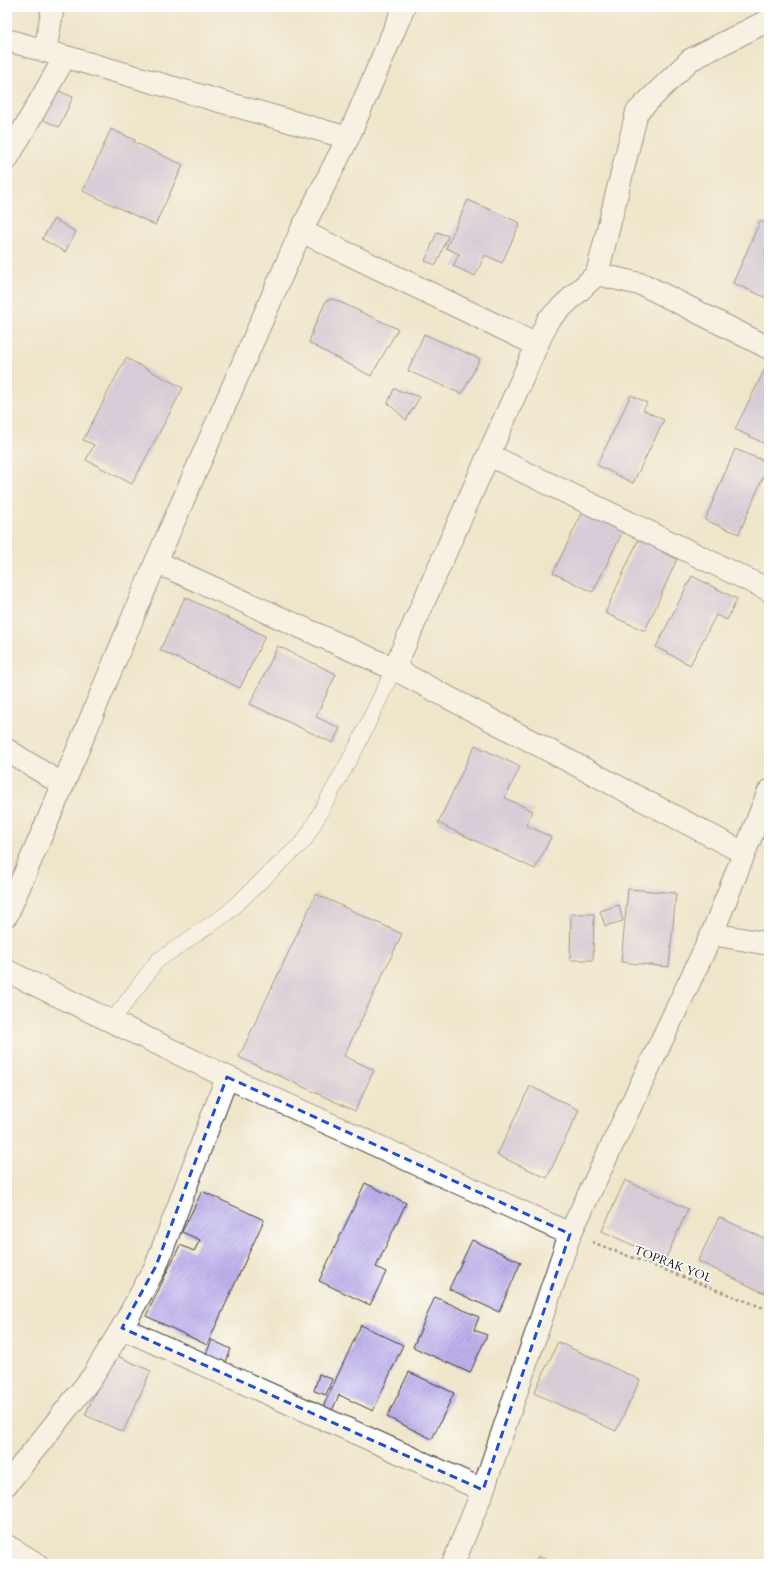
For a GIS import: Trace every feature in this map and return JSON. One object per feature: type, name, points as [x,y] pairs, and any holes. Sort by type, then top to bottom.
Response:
[{"type":"street","points":[[7,159],[55,54],[53,7]]},
{"type":"street","points":[[7,915],[156,562],[301,231],[348,138],[404,7]]},
{"type":"street","points":[[394,669],[548,320],[597,274],[637,112],[690,60],[769,20]]},
{"type":"street","points":[[7,40],[348,138]]},
{"type":"street","points":[[301,231],[537,344]]},
{"type":"street","points":[[597,274],[644,285],[769,348]]},
{"type":"street","points":[[489,454],[769,590]]},
{"type":"street","points":[[156,562],[394,669],[744,853]]},
{"type":"street","points":[[7,750],[63,785]]},
{"type":"street","points":[[453,1564],[483,1490],[570,1234],[712,934],[769,791]]},
{"type":"street","points":[[712,934],[769,944]]},
{"type":"street","points":[[7,971],[227,1077],[570,1234]]},
{"type":"street","points":[[7,1484],[93,1376],[122,1328],[156,1266],[227,1077]]},
{"type":"street","points":[[122,1328],[483,1490]]},
{"type":"street","points":[[7,1546],[37,1564]]},
{"type":"lane","points":[[112,1021],[157,961],[226,914],[305,840],[356,748],[394,669]]},
{"type":"path","name":"TOPRAK YOL","points":[[570,1234],[769,1310]]},
{"type":"highlighted area","points":[[227,1077],[570,1234],[483,1490],[122,1328],[156,1266]]},
{"type":"building","points":[[52,88],[73,97],[59,127],[39,118]]},
{"type":"building","points":[[111,129],[135,140],[134,142],[183,165],[155,225],[83,191]]},
{"type":"building","points":[[468,200],[520,223],[502,263],[485,255],[475,276],[453,266],[459,254],[446,248]]},
{"type":"building","points":[[54,219],[76,232],[65,252],[42,239]]},
{"type":"building","points":[[760,221],[769,224],[769,299],[733,283]]},
{"type":"building","points":[[437,232],[448,236],[436,265],[425,261]]},
{"type":"building","points":[[333,299],[398,329],[371,376],[309,343],[313,329],[326,301]]},
{"type":"building","points":[[424,334],[480,359],[462,394],[408,371]]},
{"type":"building","points":[[126,358],[183,388],[132,484],[86,460],[94,445],[83,440]]},
{"type":"building","points":[[769,361],[769,446],[735,429]]},
{"type":"building","points":[[394,389],[420,397],[406,420],[388,403]]},
{"type":"building","points":[[631,395],[647,403],[643,410],[664,420],[633,483],[597,465]]},
{"type":"building","points":[[735,449],[769,463],[739,534],[705,520]]},
{"type":"building","points":[[585,507],[625,527],[593,592],[553,573]]},
{"type":"building","points":[[641,534],[665,545],[662,552],[677,559],[645,631],[605,613]]},
{"type":"building","points":[[692,576],[737,599],[727,620],[716,615],[690,665],[656,647]]},
{"type":"building","points":[[185,597],[265,636],[240,688],[160,650]]},
{"type":"building","points":[[278,646],[336,674],[316,717],[340,728],[333,743],[250,704]]},
{"type":"building","points":[[475,745],[520,767],[505,798],[533,811],[526,825],[551,837],[535,869],[438,823]]},
{"type":"building","points":[[628,889],[676,893],[669,967],[621,962]]},
{"type":"building","points":[[316,894],[402,934],[344,1056],[374,1070],[355,1111],[239,1057]]},
{"type":"building","points":[[619,905],[623,921],[605,926],[600,911]]},
{"type":"building","points":[[571,914],[594,914],[593,960],[570,960]]},
{"type":"building","points":[[530,1086],[579,1110],[547,1178],[497,1155]]},
{"type":"building","points":[[625,1180],[688,1209],[665,1260],[602,1231]]},
{"type":"building","points":[[365,1183],[406,1203],[376,1267],[386,1272],[370,1305],[319,1281]]},
{"type":"building","points":[[202,1191],[264,1220],[207,1345],[146,1316],[180,1245],[194,1251],[200,1240],[182,1232]]},
{"type":"building","points":[[719,1217],[769,1241],[769,1282],[764,1293],[698,1261]]},
{"type":"building","points":[[472,1240],[521,1262],[499,1312],[449,1289]]},
{"type":"building","points":[[435,1297],[479,1317],[474,1330],[487,1335],[470,1373],[413,1347]]},
{"type":"building","points":[[361,1325],[403,1345],[373,1411],[339,1395],[331,1413],[322,1409]]},
{"type":"building","points":[[212,1340],[231,1349],[224,1367],[204,1358]]},
{"type":"building","points":[[558,1342],[640,1380],[616,1431],[534,1393]]},
{"type":"building","points":[[113,1354],[151,1371],[123,1432],[85,1415]]},
{"type":"building","points":[[409,1372],[454,1393],[432,1439],[387,1417]]},
{"type":"building","points":[[319,1374],[332,1379],[326,1395],[314,1391]]},
{"type":"building","points":[[538,1556],[555,1564],[535,1564]]}]
